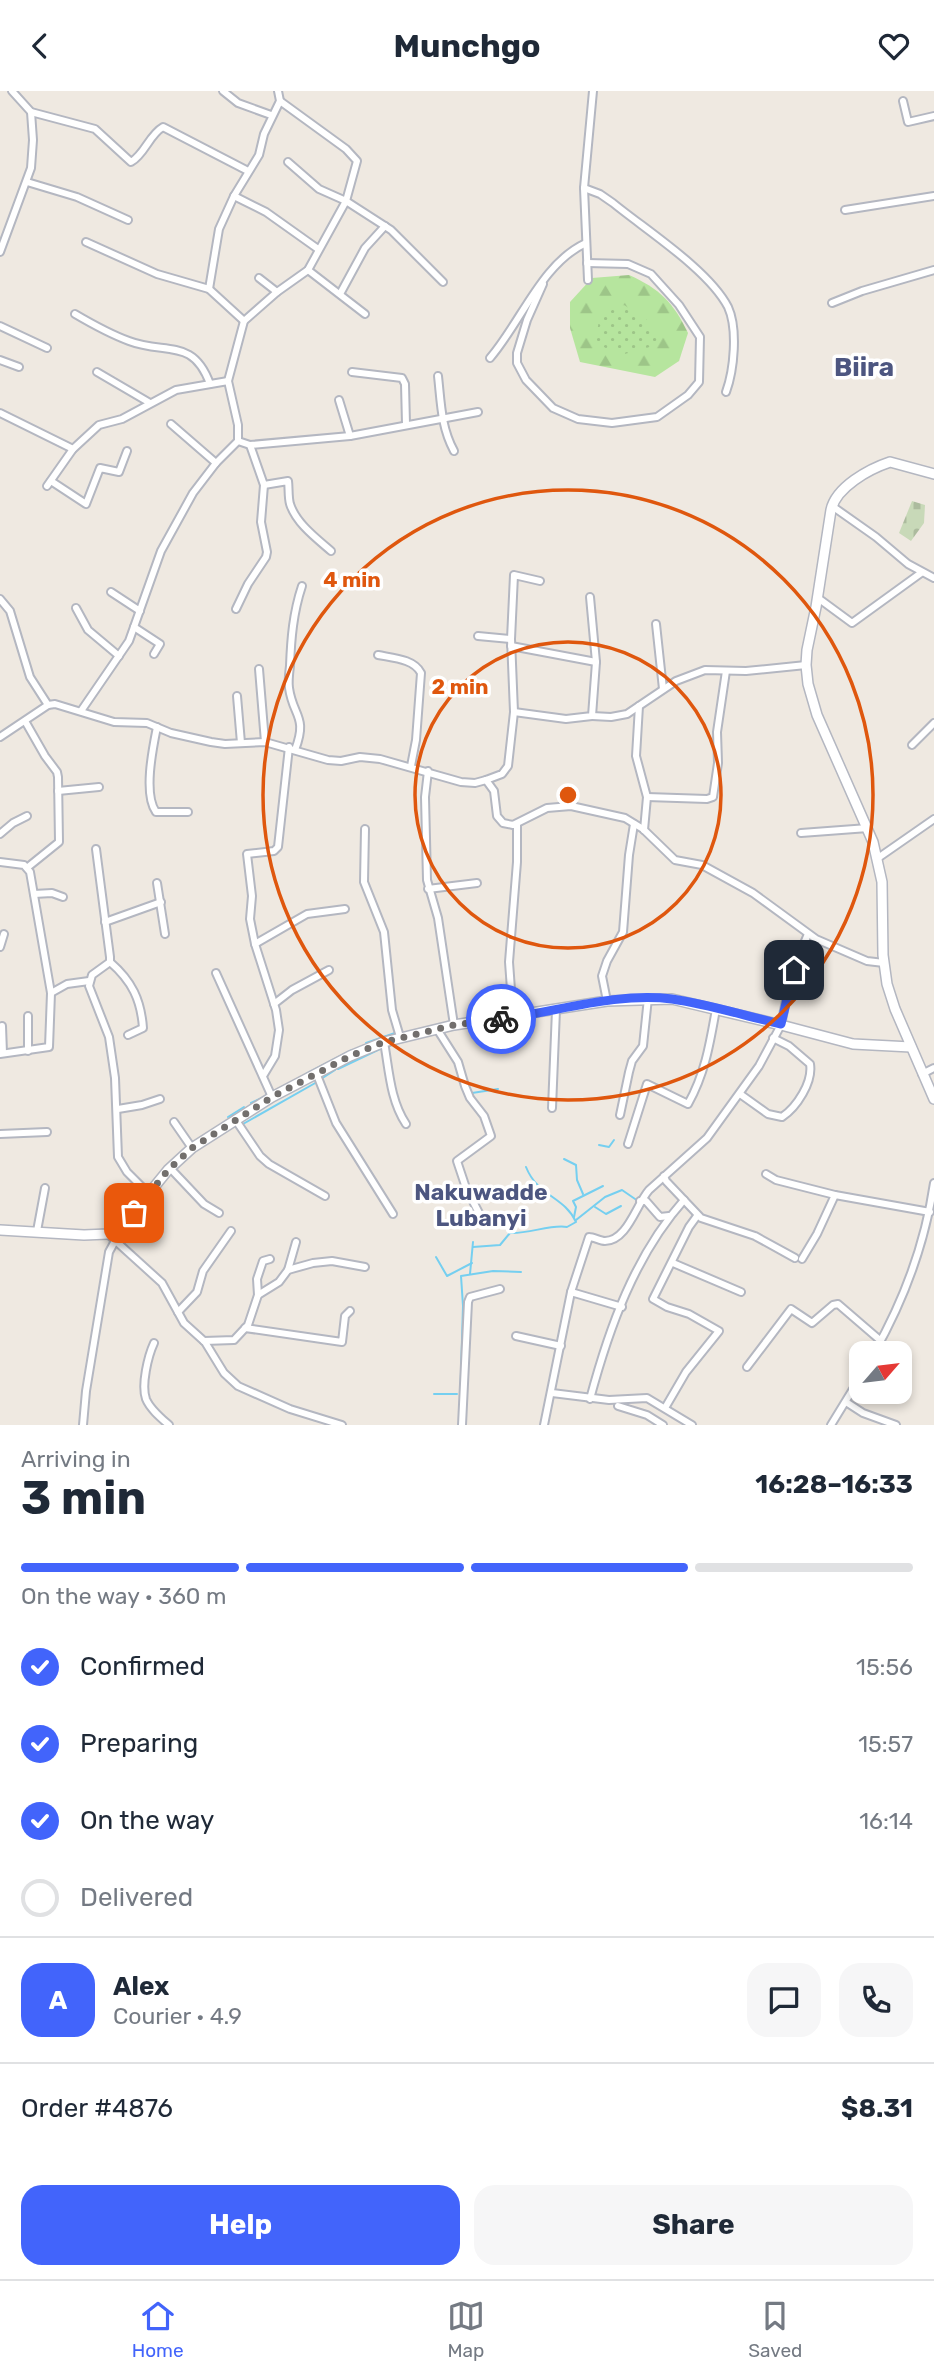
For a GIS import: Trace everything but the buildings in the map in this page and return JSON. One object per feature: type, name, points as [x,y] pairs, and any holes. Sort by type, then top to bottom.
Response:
[{"type":"street","points":[[12,91],[31,112],[95,129],[131,162],[137,159],[157,131],[163,127],[248,171]]},
{"type":"street","points":[[223,91],[238,103],[271,115]]},
{"type":"street","points":[[81,711],[130,641],[161,551],[193,493],[237,441],[238,425],[229,381],[244,321],[277,292],[308,270],[346,201],[358,161],[346,149],[280,101],[278,91]]},
{"type":"street","points":[[587,280],[584,188],[593,91]]},
{"type":"street","points":[[209,289],[219,229],[259,155],[271,115],[280,101]]},
{"type":"street","points":[[903,101],[908,122],[934,116]]},
{"type":"street","points":[[0,252],[27,182],[33,158],[31,112]]},
{"type":"street","points":[[288,162],[319,189],[346,201],[385,226],[443,282]]},
{"type":"street","points":[[27,182],[77,197],[128,220]]},
{"type":"street","points":[[584,188],[613,202],[693,268],[720,296],[731,316],[732,330],[734,364],[726,392]]},
{"type":"street","points":[[845,210],[934,196]]},
{"type":"street","points":[[234,197],[266,212],[318,249]]},
{"type":"street","points":[[340,294],[365,248],[385,226]]},
{"type":"street","points":[[86,242],[157,274],[209,289],[244,321]]},
{"type":"street","points":[[490,358],[564,255],[586,243]]},
{"type":"street","points":[[543,284],[527,320],[517,353],[520,370],[526,380],[553,408],[578,419],[612,423],[657,417],[688,395],[699,382],[700,337],[679,305],[651,274],[628,264],[587,263]]},
{"type":"street","points":[[308,270],[365,314]]},
{"type":"street","points":[[832,303],[862,291],[934,270]]},
{"type":"street","points":[[259,278],[277,292]]},
{"type":"street","points":[[75,314],[132,342],[172,348],[196,358],[205,369],[210,384]]},
{"type":"street","points":[[0,326],[47,348]]},
{"type":"street","points":[[0,361],[19,367]]},
{"type":"street","points":[[97,372],[150,403]]},
{"type":"street","points":[[352,372],[402,378],[405,384],[406,424]]},
{"type":"street","points":[[438,376],[442,419],[445,433],[454,451]]},
{"type":"street","points":[[127,451],[119,472],[100,468],[86,504],[49,483],[74,449],[99,425],[122,419],[176,390],[229,381]]},
{"type":"street","points":[[339,400],[349,436]]},
{"type":"street","points":[[237,441],[250,445],[349,436],[478,412]]},
{"type":"street","points":[[0,413],[74,449]]},
{"type":"street","points":[[171,423],[216,463]]},
{"type":"street","points":[[236,609],[267,552],[261,522],[264,485],[250,445]]},
{"type":"street","points":[[934,474],[890,462],[843,489],[835,498],[806,665],[808,684],[817,715],[847,787],[868,828],[878,858],[883,894],[884,963],[890,992],[934,1099]]},
{"type":"street","points":[[264,485],[288,481],[290,504],[310,532],[331,551]]},
{"type":"street","points":[[832,506],[921,573],[934,578]]},
{"type":"street","points":[[818,598],[852,623],[921,573]]},
{"type":"street","points":[[0,737],[48,705],[55,705],[114,722],[147,723],[171,733],[211,742],[265,741],[328,760],[370,758],[461,782],[475,783],[486,780],[502,774],[507,769],[514,712],[511,643],[514,575],[540,581]]},
{"type":"street","points":[[263,1076],[275,1056],[279,1036],[274,1004],[250,919],[252,895],[247,854],[274,851],[278,847],[292,749],[302,729],[288,681],[294,610],[302,586]]},
{"type":"street","points":[[111,592],[140,611]]},
{"type":"street","points":[[590,597],[596,662],[592,716]]},
{"type":"street","points":[[0,599],[10,611],[30,677],[48,705]]},
{"type":"street","points":[[76,608],[88,631],[119,656]]},
{"type":"street","points":[[656,624],[663,689]]},
{"type":"street","points":[[134,627],[160,644],[154,654]]},
{"type":"street","points":[[478,636],[596,662]]},
{"type":"street","points":[[378,655],[410,663],[421,673],[416,740],[411,767]]},
{"type":"street","points":[[514,712],[566,719],[620,716],[663,689],[697,672],[709,669],[726,671],[806,665]]},
{"type":"street","points":[[259,669],[265,741]]},
{"type":"street","points":[[647,797],[713,797],[718,763],[717,732],[726,671]]},
{"type":"street","points":[[237,696],[241,743]]},
{"type":"street","points":[[639,706],[636,756],[647,797],[644,831]]},
{"type":"street","points":[[0,862],[28,867],[59,842],[57,772],[24,721]]},
{"type":"street","points":[[912,745],[934,723]]},
{"type":"street","points":[[157,727],[150,778],[152,805],[156,812],[161,813],[188,812]]},
{"type":"street","points":[[428,772],[425,797],[428,889],[438,918],[454,1025]]},
{"type":"street","points":[[486,780],[494,792],[499,820],[508,825],[517,824],[547,808],[571,806],[625,818],[644,831],[675,860],[704,866],[753,893],[808,934],[867,961],[884,963]]},
{"type":"street","points":[[58,791],[99,787]]},
{"type":"street","points":[[0,834],[27,816]]},
{"type":"street","points":[[878,858],[934,819]]},
{"type":"street","points":[[513,1017],[509,962],[517,862],[517,824]]},
{"type":"street","points":[[607,1001],[602,976],[622,932],[634,824]]},
{"type":"street","points":[[801,833],[868,828]]},
{"type":"street","points":[[365,829],[364,882],[384,932],[392,1010],[400,1037]]},
{"type":"street","points":[[96,849],[110,962],[130,982],[138,999],[143,1028],[128,1035]]},
{"type":"street","points":[[2,1026],[2,1054],[47,1049],[51,1043],[51,993],[28,867]]},
{"type":"street","points":[[157,883],[165,934]]},
{"type":"street","points":[[428,889],[477,883]]},
{"type":"street","points":[[34,894],[52,893],[63,897]]},
{"type":"street","points":[[105,922],[161,902]]},
{"type":"street","points":[[255,944],[307,915],[345,909]]},
{"type":"street","points":[[0,947],[4,934]]},
{"type":"street","points":[[544,1425],[571,1292],[589,1237],[603,1241],[619,1237],[640,1201],[707,1138],[740,1094],[759,1066],[781,1024],[787,996],[808,934]]},
{"type":"street","points":[[110,962],[92,975],[89,981],[109,1037],[116,1078],[116,1136],[121,1164],[149,1194]]},
{"type":"street","points":[[274,1004],[292,990],[329,970]]},
{"type":"street","points":[[216,973],[272,1097]]},
{"type":"street","points":[[51,993],[67,984],[89,981]]},
{"type":"street","points":[[620,1115],[632,1061],[643,1046],[648,998]]},
{"type":"street","points":[[75,1425],[83,1422],[112,1237],[170,1168],[192,1148],[272,1097],[350,1056],[400,1037],[454,1025],[607,1001],[648,998],[672,999],[853,1044],[911,1047]]},
{"type":"street","points":[[628,1144],[647,1084],[688,1104],[698,1086],[707,1059],[716,1009]]},
{"type":"street","points":[[552,1108],[556,1010]]},
{"type":"street","points":[[28,1017],[28,1051]]},
{"type":"street","points":[[437,1029],[458,1062],[470,1098],[484,1117],[491,1136],[457,1161],[466,1188],[479,1213]]},
{"type":"street","points":[[740,1094],[768,1114],[782,1118],[804,1090],[810,1078],[810,1063],[789,1046],[773,1038]]},
{"type":"street","points":[[384,1042],[394,1098],[406,1123]]},
{"type":"street","points":[[922,1074],[934,1068]]},
{"type":"street","points":[[317,1075],[337,1123],[393,1215]]},
{"type":"street","points":[[118,1109],[160,1099]]},
{"type":"street","points":[[236,1119],[260,1156],[269,1164],[325,1196]]},
{"type":"street","points":[[174,1122],[192,1148]]},
{"type":"street","points":[[0,1134],[47,1132]]},
{"type":"street","points":[[170,1168],[205,1204],[219,1213]]},
{"type":"street","points":[[766,1174],[776,1180],[835,1195],[930,1212]]},
{"type":"street","points":[[664,1176],[697,1216],[713,1224],[755,1236],[798,1258],[817,1234],[835,1195]]},
{"type":"street","points":[[747,1367],[791,1309],[812,1323],[830,1307],[838,1304],[881,1341],[915,1267],[930,1212],[934,1183]]},
{"type":"street","points":[[37,1231],[45,1188]]},
{"type":"street","points":[[590,1399],[599,1366],[637,1270],[658,1233],[684,1200]]},
{"type":"street","points":[[640,1201],[646,1201],[660,1217],[671,1215]]},
{"type":"street","points":[[665,1408],[686,1373],[719,1331],[689,1314],[653,1299],[697,1216]]},
{"type":"street","points":[[0,1230],[112,1237],[162,1283],[184,1323],[204,1341],[224,1373],[238,1386],[290,1409],[342,1425]]},
{"type":"street","points":[[178,1312],[197,1292],[203,1272],[231,1231]]},
{"type":"street","points":[[258,1295],[279,1282],[288,1270],[296,1242]]},
{"type":"street","points":[[204,1341],[234,1340],[245,1328],[258,1295],[257,1279],[263,1261],[270,1259]]},
{"type":"street","points":[[288,1270],[321,1261],[365,1267]]},
{"type":"street","points":[[673,1262],[741,1291]]},
{"type":"street","points":[[462,1425],[468,1302],[470,1297],[477,1294],[499,1289]]},
{"type":"street","points":[[571,1292],[622,1307]]},
{"type":"street","points":[[245,1328],[342,1342],[345,1316],[350,1311]]},
{"type":"street","points":[[516,1336],[561,1346]]},
{"type":"street","points":[[154,1343],[147,1362],[146,1397],[160,1418],[169,1425]]},
{"type":"street","points":[[552,1392],[618,1406],[647,1415],[663,1425]]},
{"type":"street","points":[[831,1425],[849,1397]]},
{"type":"street","points":[[618,1406],[629,1398],[647,1398],[692,1425]]},
{"type":"street","points":[[846,1402],[896,1425]]},
{"type":"green space","points":[[629,275],[665,298],[688,333],[679,361],[655,377],[580,362],[570,328],[570,302],[592,278]]},
{"type":"green space","points":[[624,305],[646,319],[658,336],[657,345],[621,355],[595,343],[600,315]]},
{"type":"green space","points":[[912,501],[925,505],[924,523],[911,541],[899,533]]},
{"type":"waterway","points":[[366,1043],[395,1033]]},
{"type":"waterway","points":[[389,1046],[397,1043]]},
{"type":"waterway","points":[[451,1045],[459,1058]]},
{"type":"waterway","points":[[338,1069],[382,1048]]},
{"type":"waterway","points":[[306,1074],[352,1050]]},
{"type":"waterway","points":[[321,1079],[335,1070]]},
{"type":"waterway","points":[[243,1124],[317,1082]]},
{"type":"waterway","points":[[472,1093],[498,1089]]},
{"type":"waterway","points":[[251,1103],[266,1096],[266,1091]]},
{"type":"waterway","points":[[228,1117],[244,1107]]},
{"type":"waterway","points":[[599,1145],[609,1147],[614,1140]]},
{"type":"waterway","points":[[564,1159],[576,1165],[577,1180],[583,1194]]},
{"type":"waterway","points":[[473,1247],[500,1245],[510,1233],[567,1227],[576,1222],[565,1207],[537,1185],[526,1167]]},
{"type":"waterway","points":[[574,1217],[576,1207],[573,1201],[603,1186]]},
{"type":"waterway","points":[[576,1220],[605,1197],[622,1190],[638,1201]]},
{"type":"waterway","points":[[595,1207],[606,1214],[621,1206]]},
{"type":"waterway","points":[[470,1274],[473,1242]]},
{"type":"waterway","points":[[436,1257],[447,1276],[472,1263]]},
{"type":"waterway","points":[[460,1406],[463,1306],[461,1276],[493,1271],[521,1272]]},
{"type":"waterway","points":[[434,1394],[457,1394]]},
{"type":"way so far","points":[[134,1213],[168,1170],[192,1148],[272,1097],[350,1056],[384,1042],[454,1025],[501,1019]]},
{"type":"district","name":"Biira","points":[[864,367]]},
{"type":"district","name":"Nakuwadde Lubanyi","points":[[481,1205]]},
{"type":"route","points":[[501,1019],[607,1001],[648,998],[672,999],[781,1024],[794,970]]}]
